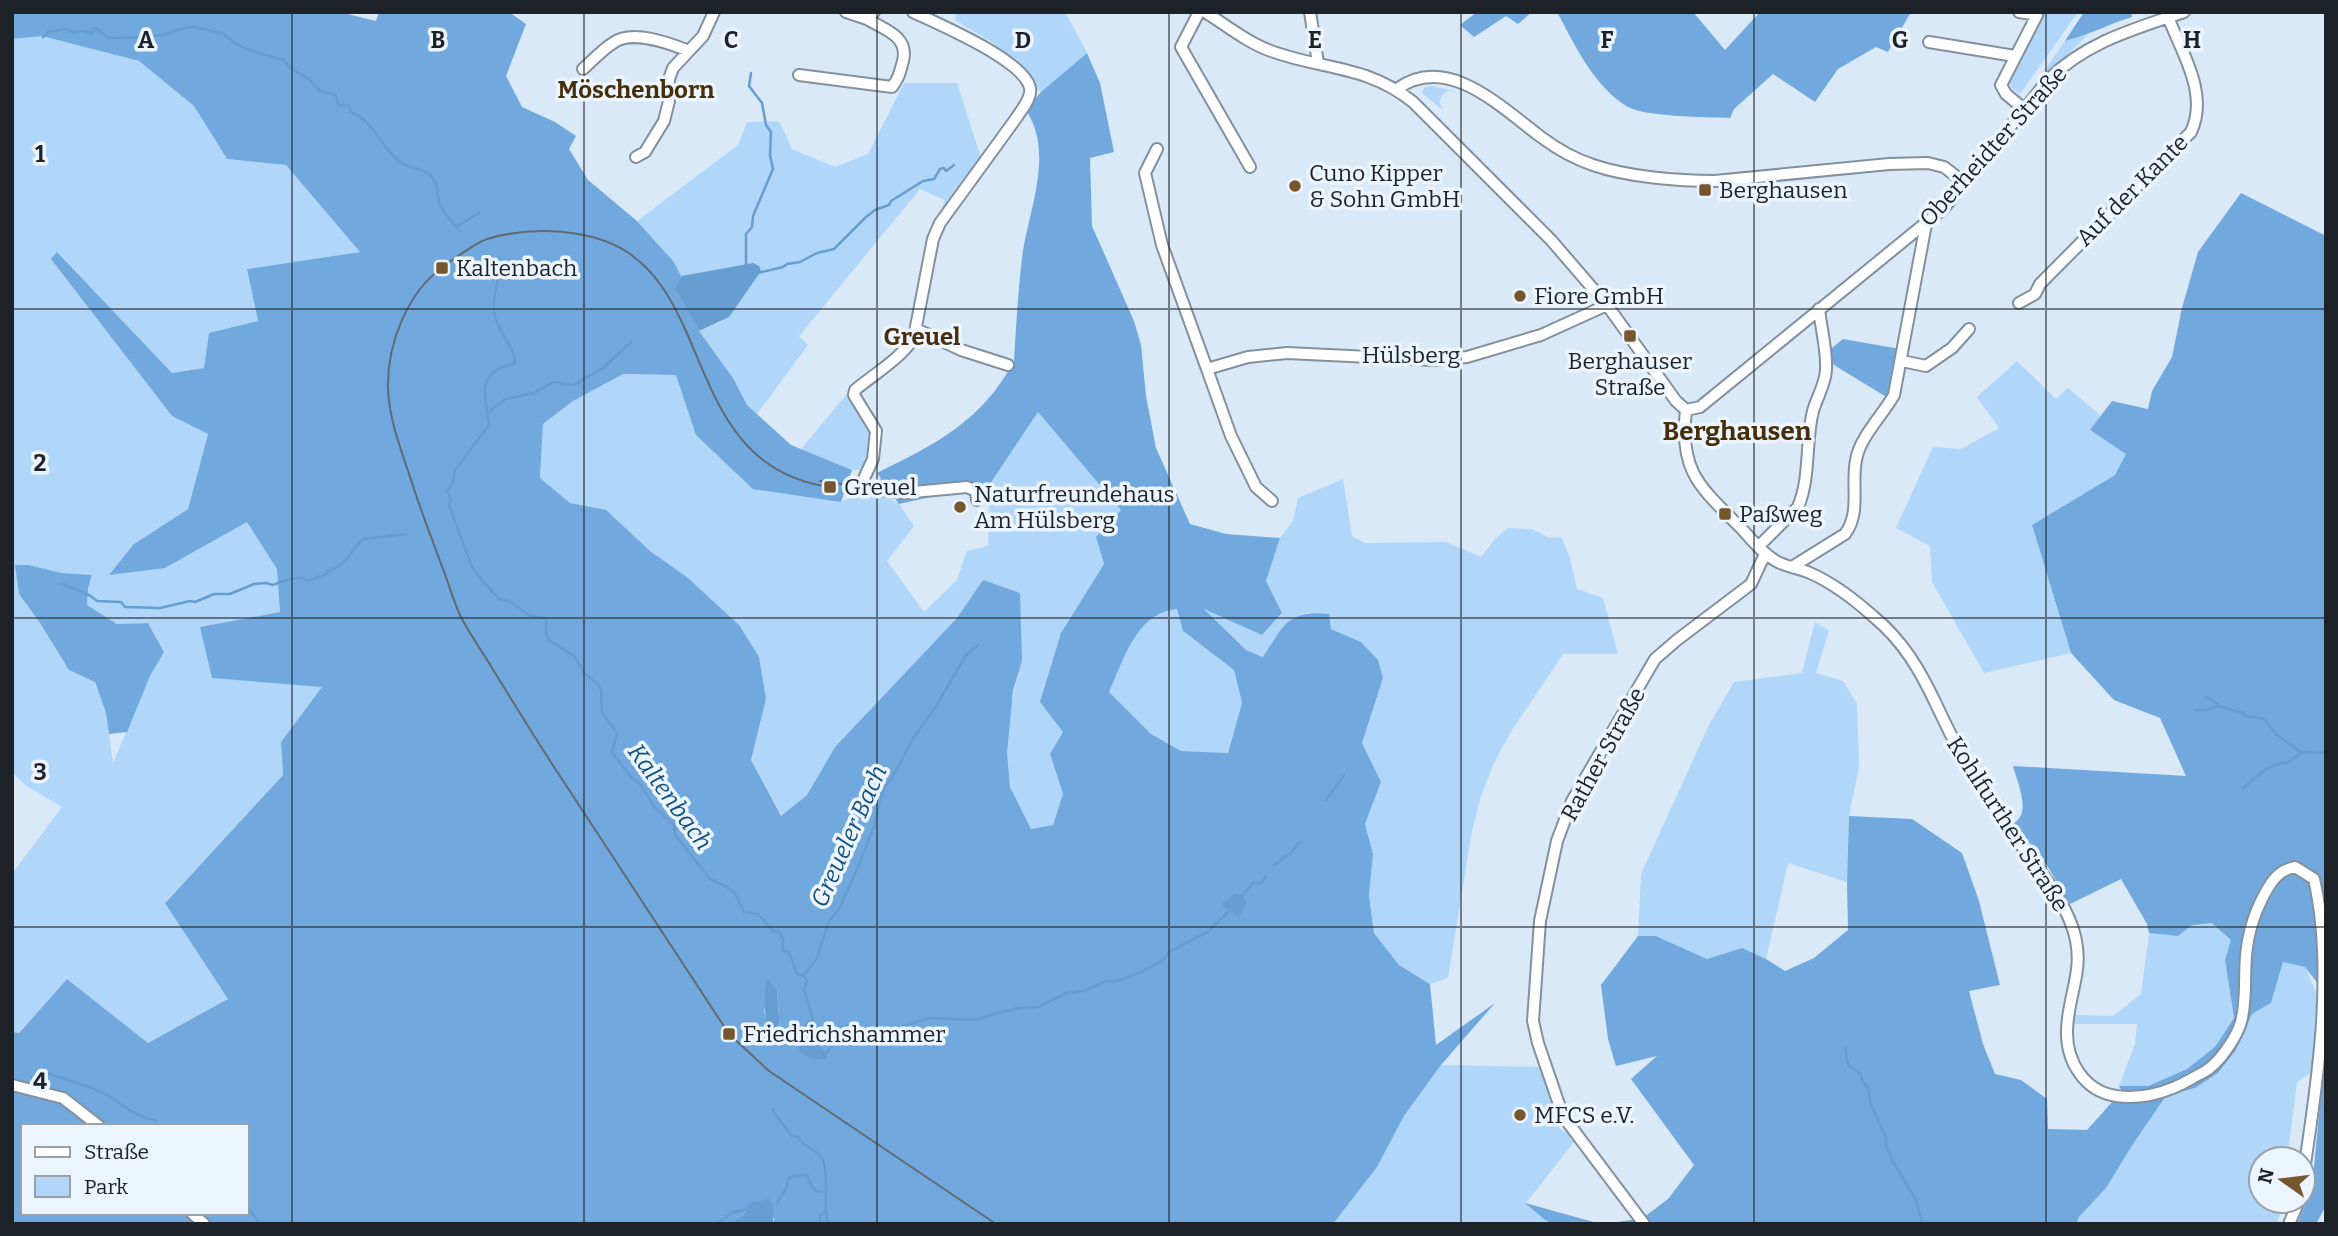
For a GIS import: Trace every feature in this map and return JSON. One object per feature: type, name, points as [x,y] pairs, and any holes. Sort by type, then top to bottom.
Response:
[{"type":"street","points":[[636,157],[645,152],[664,121],[669,101],[669,79],[673,68],[703,36],[714,12]]},
{"type":"street","points":[[799,75],[892,87],[899,78],[905,51],[901,40],[870,15],[846,12]]},
{"type":"street","points":[[913,12],[996,54],[1024,79],[1030,88],[1028,100],[943,218],[933,239],[916,328],[910,344],[855,390],[854,395],[876,431],[873,459],[861,485],[863,488],[882,492],[903,493],[967,487],[976,491],[977,500]]},
{"type":"street","points":[[1199,12],[1181,47],[1250,167]]},
{"type":"street","points":[[1205,12],[1261,47],[1367,75],[1397,89],[1413,102],[1551,240],[1607,305],[1676,401],[1686,410]]},
{"type":"street","points":[[1310,12],[1318,63]]},
{"type":"street","points":[[2019,12],[2037,13],[2001,85],[2006,94],[2024,109]]},
{"type":"street","name":"Oberheidter Straße","points":[[1686,410],[1700,407],[1926,224],[1965,183],[2048,80],[2077,54],[2106,39],[2184,12]]},
{"type":"street","name":"Auf der Kante","points":[[2019,303],[2035,295],[2040,284],[2191,132],[2198,112],[2198,98],[2168,17]]},
{"type":"street","points":[[583,69],[613,42],[628,37],[689,51]]},
{"type":"street","points":[[1929,42],[2015,55]]},
{"type":"street","points":[[1397,89],[1410,80],[1425,76],[1462,82],[1566,153],[1592,165],[1623,172],[1683,180],[1715,181],[1889,164],[1928,163],[1944,167],[1965,183]]},
{"type":"street","points":[[1157,149],[1145,173],[1162,245],[1231,436],[1256,487],[1272,501]]},
{"type":"street","points":[[1792,567],[1845,534],[1851,526],[1854,516],[1856,459],[1862,442],[1894,395],[1926,224]]},
{"type":"street","name":"Hülsberg","points":[[1207,369],[1248,357],[1287,353],[1433,360],[1467,357],[1541,335],[1607,305]]},
{"type":"street","points":[[1762,550],[1802,499],[1811,422],[1826,370],[1819,309]]},
{"type":"street","points":[[916,328],[961,350],[1008,365]]},
{"type":"street","points":[[1902,361],[1926,366],[1952,348],[1969,329]]},
{"type":"street","name":"Kohlfurther Straße","points":[[1686,410],[1683,438],[1689,465],[1706,493],[1762,550],[1792,567],[1832,584],[1895,635],[1920,671],[1971,774],[2053,890],[2074,930],[2079,955],[2076,987],[2068,1018],[2068,1049],[2072,1062],[2086,1082],[2116,1096],[2142,1096],[2177,1087],[2211,1067],[2228,1046],[2241,1023],[2251,926],[2262,898],[2275,877],[2286,869],[2295,867],[2314,879],[2319,904],[2322,988],[2319,1055],[2307,1145]]},
{"type":"street","name":"Rather Straße","points":[[1644,1224],[1563,1116],[1538,1043],[1533,1021],[1540,920],[1557,841],[1572,801],[1655,659],[1751,584],[1762,550]]},
{"type":"street","points":[[12,1085],[63,1098],[96,1124]]},
{"type":"green space","points":[[957,12],[1065,12],[1087,53],[1041,92],[993,43],[955,20]]},
{"type":"green space","points":[[2042,12],[2078,12],[2020,94],[2008,82],[2010,74]]},
{"type":"green space","points":[[2088,35],[2033,87],[2065,41]]},
{"type":"green space","points":[[42,36],[139,61],[194,106],[227,159],[286,165],[360,252],[247,269],[258,321],[204,368],[172,373],[58,253],[140,374],[172,416],[208,434],[188,509],[134,544],[165,568],[247,522],[278,569],[280,612],[200,627],[323,686],[281,742],[283,775],[165,902],[229,999],[148,1043],[67,979],[18,1033],[12,1032],[12,874],[62,807],[25,785],[12,772],[12,39]],"holes":[[[29,565],[61,573],[92,575],[87,605],[117,624],[148,623],[164,651],[150,676],[113,763],[106,713],[94,681],[69,670],[19,594]]]},
{"type":"green space","points":[[904,83],[957,83],[981,158],[937,221],[945,200],[920,189],[799,336],[808,345],[757,414],[747,405],[733,378],[699,331],[723,321],[753,263],[681,276],[674,262],[637,221],[738,145],[747,122],[779,121],[792,149],[835,167],[868,154]]},
{"type":"green space","points":[[1432,86],[1458,92],[1448,91],[1442,95],[1439,103],[1443,110],[1422,93],[1424,88]]},
{"type":"green space","points":[[2017,361],[2056,399],[2068,388],[2101,416],[2091,431],[2127,454],[2115,475],[2032,525],[2071,653],[1984,673],[1932,582],[1930,546],[1896,528],[1933,447],[1961,449],[1999,428],[1977,397]]},
{"type":"green space","points":[[622,374],[676,375],[841,502],[859,494],[890,499],[899,504],[914,526],[887,561],[924,612],[957,580],[967,551],[988,546],[990,484],[1038,412],[1122,511],[1096,537],[1104,564],[1061,633],[1063,732],[1050,754],[1063,794],[1053,825],[1031,829],[1011,790],[1007,738],[1011,706],[1022,661],[983,580],[957,618],[835,747],[807,795],[781,816],[751,760],[766,699],[739,625],[687,577],[650,551],[606,511],[570,503],[540,478],[543,424],[573,401]]},
{"type":"green space","points":[[850,390],[872,433],[873,445],[864,470],[852,470],[801,449]]},
{"type":"green space","points":[[1343,479],[1352,536],[1364,543],[1446,542],[1481,557],[1508,528],[1532,529],[1548,537],[1562,538],[1577,589],[1603,598],[1618,654],[1563,654],[1510,733],[1493,765],[1480,799],[1471,836],[1448,978],[1430,984],[1399,965],[1374,933],[1369,895],[1373,854],[1365,824],[1381,782],[1362,743],[1383,678],[1361,642],[1331,629],[1309,612],[1287,624],[1264,657],[1246,650],[1203,608],[1262,635],[1282,614],[1266,581],[1280,538],[1293,521],[1298,498]]},
{"type":"green space","points":[[1177,609],[1183,631],[1234,670],[1242,703],[1228,753],[1181,751],[1151,734],[1109,692],[1126,653],[1141,629],[1163,612]]},
{"type":"green space","points":[[1815,622],[1829,631],[1816,673],[1843,681],[1857,704],[1859,767],[1849,816],[1847,882],[1788,863],[1766,959],[1742,948],[1707,959],[1656,936],[1638,936],[1641,874],[1709,725],[1734,682],[1802,673]]},
{"type":"green space","points":[[2212,923],[2232,940],[2225,961],[2234,1018],[2216,1047],[2187,1069],[2147,1086],[2119,1086],[2135,1044],[2137,1024],[2074,1024],[2075,1015],[2113,1016],[2141,994],[2149,933],[2178,936],[2192,925]]},
{"type":"green space","points":[[2283,962],[2305,967],[2318,997],[2316,1069],[2297,1082],[2289,1145],[2247,1145],[2247,1215],[2280,1215],[2277,1224],[2076,1224],[2079,1217],[2106,1188],[2166,1096],[2195,1088],[2218,1073],[2236,1050],[2252,1014],[2271,1003]]},
{"type":"green space","points":[[1441,1065],[1544,1067],[1560,1129],[1577,1138],[1526,1203],[1553,1224],[1333,1224],[1377,1167],[1404,1116]]},
{"type":"shaded area","points":[[12,12],[339,12],[376,21],[379,12],[509,12],[526,24],[506,76],[522,107],[555,122],[576,136],[569,149],[588,180],[637,221],[674,262],[681,276],[677,289],[699,331],[733,378],[747,405],[791,445],[852,470],[841,502],[753,489],[696,435],[676,375],[623,374],[573,401],[543,424],[540,478],[570,503],[606,510],[650,551],[687,577],[739,625],[759,657],[766,699],[751,760],[781,816],[807,795],[835,747],[957,618],[983,580],[1020,593],[1022,661],[1013,691],[1007,753],[1010,787],[1031,829],[1053,825],[1063,794],[1050,754],[1063,732],[1040,702],[1061,633],[1104,564],[1096,537],[1121,510],[1038,412],[990,484],[899,504],[877,473],[956,429],[987,400],[1014,361],[1022,258],[1039,164],[1034,127],[1026,110],[1041,92],[1087,53],[1100,83],[1114,152],[1090,158],[1092,226],[1134,321],[1141,345],[1146,396],[1156,448],[1190,524],[1226,534],[1280,538],[1266,581],[1282,613],[1262,635],[1204,609],[1246,650],[1263,657],[1282,628],[1295,617],[1315,613],[1329,614],[1331,629],[1361,642],[1378,660],[1383,678],[1362,743],[1381,782],[1365,824],[1373,854],[1369,895],[1374,933],[1399,965],[1430,984],[1436,1045],[1495,1003],[1441,1065],[1404,1116],[1377,1167],[1333,1224],[773,1224],[774,1218],[745,1210],[743,1215],[735,1219],[735,1224],[12,1224],[12,1032],[19,1033],[67,979],[148,1043],[228,999],[165,903],[283,775],[281,742],[322,687],[212,678],[200,627],[280,612],[277,569],[247,522],[165,568],[109,575],[134,544],[188,509],[208,434],[172,416],[51,259],[57,252],[172,373],[204,368],[209,333],[258,321],[247,269],[360,252],[286,165],[227,159],[194,106],[139,61],[42,36],[12,39]],"holes":[[[1177,609],[1183,631],[1234,670],[1242,703],[1228,753],[1181,751],[1151,734],[1109,692],[1133,640],[1151,619],[1163,612]],[[777,989],[781,1047],[770,1038],[764,1010]]]},
{"type":"shaded area","points":[[1477,12],[1532,12],[1518,24],[1506,16],[1474,37],[1460,25]]},
{"type":"shaded area","points":[[1557,12],[1693,12],[1725,50],[1760,12],[1911,12],[1888,52],[1876,47],[1838,69],[1815,102],[1773,74],[1734,109],[1730,118],[1662,115],[1628,107],[1616,99],[1595,77]]},
{"type":"shaded area","points":[[2084,12],[2131,12],[2132,17],[2065,41]]},
{"type":"shaded area","points":[[2241,193],[2326,236],[2326,994],[2305,967],[2283,962],[2271,1003],[2252,1014],[2236,1050],[2218,1073],[2195,1088],[2166,1096],[2106,1188],[2079,1217],[2076,1224],[1605,1224],[1643,1218],[1668,1199],[1694,1165],[1631,1079],[1657,1056],[1616,1066],[1608,1039],[1601,985],[1638,936],[1656,936],[1707,959],[1742,948],[1785,971],[1814,958],[1848,930],[1849,816],[1912,819],[1962,853],[1979,901],[2000,985],[1969,991],[1983,1044],[1995,1074],[2021,1080],[2047,1099],[2048,1129],[2087,1130],[2122,1091],[2119,1086],[2148,1086],[2187,1069],[2215,1047],[2234,1018],[2225,960],[2231,940],[2212,923],[2192,925],[2178,936],[2149,933],[2147,924],[2121,879],[2070,904],[2048,867],[2014,823],[2022,812],[2023,805],[2013,766],[2186,776],[2160,718],[2114,700],[2071,653],[2032,525],[2115,475],[2126,454],[2090,430],[2112,401],[2148,409],[2152,391],[2172,357],[2198,252]]},
{"type":"shaded area","points":[[753,263],[759,266],[761,271],[729,317],[699,331],[676,289],[681,276]]},
{"type":"shaded area","points":[[1843,339],[1900,349],[1888,398],[1834,365],[1827,352]]},
{"type":"shaded area","points":[[15,565],[92,575],[87,605],[117,624],[148,623],[164,652],[150,676],[127,732],[109,734],[106,713],[95,682],[69,670],[19,594]]},
{"type":"shaded area","points":[[1234,894],[1243,895],[1245,900],[1244,909],[1239,916],[1222,904]]},
{"type":"shaded area","points":[[767,978],[777,989],[781,1048],[770,1035],[765,1016]]},
{"type":"shaded area","points":[[851,1023],[856,1037],[852,1046],[832,1034],[835,1028]]},
{"type":"shaded area","points":[[806,1041],[823,1049],[827,1059],[813,1059],[800,1053],[798,1043]]},
{"type":"shaded area","points":[[2326,1043],[2326,1206],[2316,1224],[2297,1224],[2301,1215],[2317,1215],[2316,1145]]},
{"type":"shaded area","points":[[769,1199],[773,1205],[773,1224],[735,1224],[735,1219],[743,1215],[750,1203]]},
{"type":"shaded area","points":[[1525,1203],[1601,1224],[1553,1224]]},
{"type":"waterway","name":"Kaltenbach","points":[[43,37],[48,32],[65,29],[92,33],[96,28],[109,38],[145,37],[195,27],[224,34],[244,47],[284,60],[320,91],[336,95],[338,105],[349,106],[351,112],[372,128],[400,162],[429,174],[436,184],[442,208],[460,231]]},
{"type":"waterway","points":[[746,265],[746,234],[752,227],[753,216],[773,169],[770,155],[771,132],[766,125],[762,103],[749,86],[751,73]]},
{"type":"waterway","name":"Möschenborn","points":[[758,273],[800,262],[817,253],[834,249],[875,210],[889,205],[891,201],[923,181],[934,179],[940,169],[944,168],[946,171],[954,165]]},
{"type":"waterway","points":[[456,227],[479,213]]},
{"type":"waterway","name":"Kaltenbach","points":[[491,263],[497,276],[495,319],[512,350],[515,363],[499,369],[488,379],[485,394],[489,425],[455,470],[452,485],[447,491],[451,499],[449,505],[472,567],[499,599],[511,602],[530,616],[546,618],[549,640],[574,656],[584,673],[597,683],[601,690],[602,713],[617,733],[612,752],[631,777],[641,785],[655,808],[674,825],[675,835],[710,879],[735,893],[744,912],[758,914],[773,931],[779,932],[783,939],[783,951],[789,952],[797,974],[807,980],[804,989],[813,1020],[807,1023],[803,1030],[806,1042]]},
{"type":"waterway","name":"Möschenborn","points":[[490,411],[505,399],[534,393],[553,382],[574,385],[603,368],[632,341]]},
{"type":"waterway","points":[[63,584],[97,601],[121,602],[125,607],[160,608],[195,602],[214,594],[230,594],[254,584],[273,585],[302,577],[307,581],[327,574],[340,565],[363,539],[407,534]]},
{"type":"waterway","name":"Greueler Bach","points":[[804,975],[817,958],[829,921],[839,909],[861,860],[874,826],[883,790],[966,655],[978,645]]},
{"type":"waterway","points":[[2206,697],[2218,704]]},
{"type":"waterway","points":[[2196,710],[2219,706],[2246,716],[2264,719],[2277,735],[2301,752],[2326,753]]},
{"type":"waterway","points":[[2243,788],[2269,768],[2287,763],[2301,753]]},
{"type":"waterway","points":[[1326,800],[1344,775]]},
{"type":"waterway","points":[[1274,865],[1292,852],[1299,842]]},
{"type":"waterway","points":[[1241,897],[1254,882],[1261,883],[1266,876]]},
{"type":"waterway","points":[[855,1038],[886,1032],[929,1018],[973,1020],[1018,1008],[1038,1007],[1067,993],[1084,991],[1106,981],[1116,981],[1160,962],[1169,952],[1209,931],[1230,910]]},
{"type":"waterway","points":[[825,1054],[834,1044],[845,1041]]},
{"type":"waterway","points":[[1845,1047],[1848,1065],[1861,1074],[1863,1083],[1868,1087],[1870,1102],[1886,1138],[1886,1145],[1915,1198],[1923,1224]]},
{"type":"waterway","points":[[31,1078],[46,1072],[92,1088],[136,1113],[155,1120],[156,1124]]},
{"type":"waterway","name":"Kaltenbach","points":[[773,1109],[792,1136],[798,1137],[823,1160],[828,1224]]},
{"type":"waterway","points":[[777,1203],[789,1178],[807,1174],[816,1191],[826,1192]]},
{"type":"waterway","points":[[248,1207],[260,1224]]},
{"type":"waterway","points":[[716,1224],[733,1212],[747,1210]]},
{"type":"waterway","points":[[820,1224],[820,1215],[825,1212]]},
{"type":"tram line","points":[[830,487],[782,472],[747,445],[722,411],[667,294],[641,262],[605,241],[546,231],[487,239],[471,247],[432,276],[410,303],[402,319],[391,353],[388,388],[394,427],[402,452],[460,615],[547,757],[729,1034],[769,1071],[996,1224]]},
{"type":"tram line","points":[[820,481],[841,484],[888,480]]},
{"type":"place","name":"Cuno Kipper & Sohn GmbH","points":[[1295,186]]},
{"type":"place","name":"Berghausen","points":[[1705,190]]},
{"type":"place","name":"Kaltenbach","points":[[442,268]]},
{"type":"place","name":"Fiore GmbH","points":[[1520,296]]},
{"type":"place","name":"Berghauser Straße","points":[[1630,336]]},
{"type":"place","name":"Greuel","points":[[830,487]]},
{"type":"place","name":"Naturfreundehaus Am Hülsberg","points":[[960,507]]},
{"type":"place","name":"Paßweg","points":[[1725,514]]},
{"type":"place","name":"Friedrichshammer","points":[[729,1034]]},
{"type":"place","name":"MFCS e.V.","points":[[1520,1115]]},
{"type":"district","name":"Möschenborn","points":[[636,90]]},
{"type":"district","name":"Greuel","points":[[922,337]]},
{"type":"district","name":"Berghausen","points":[[1737,431]]}]
